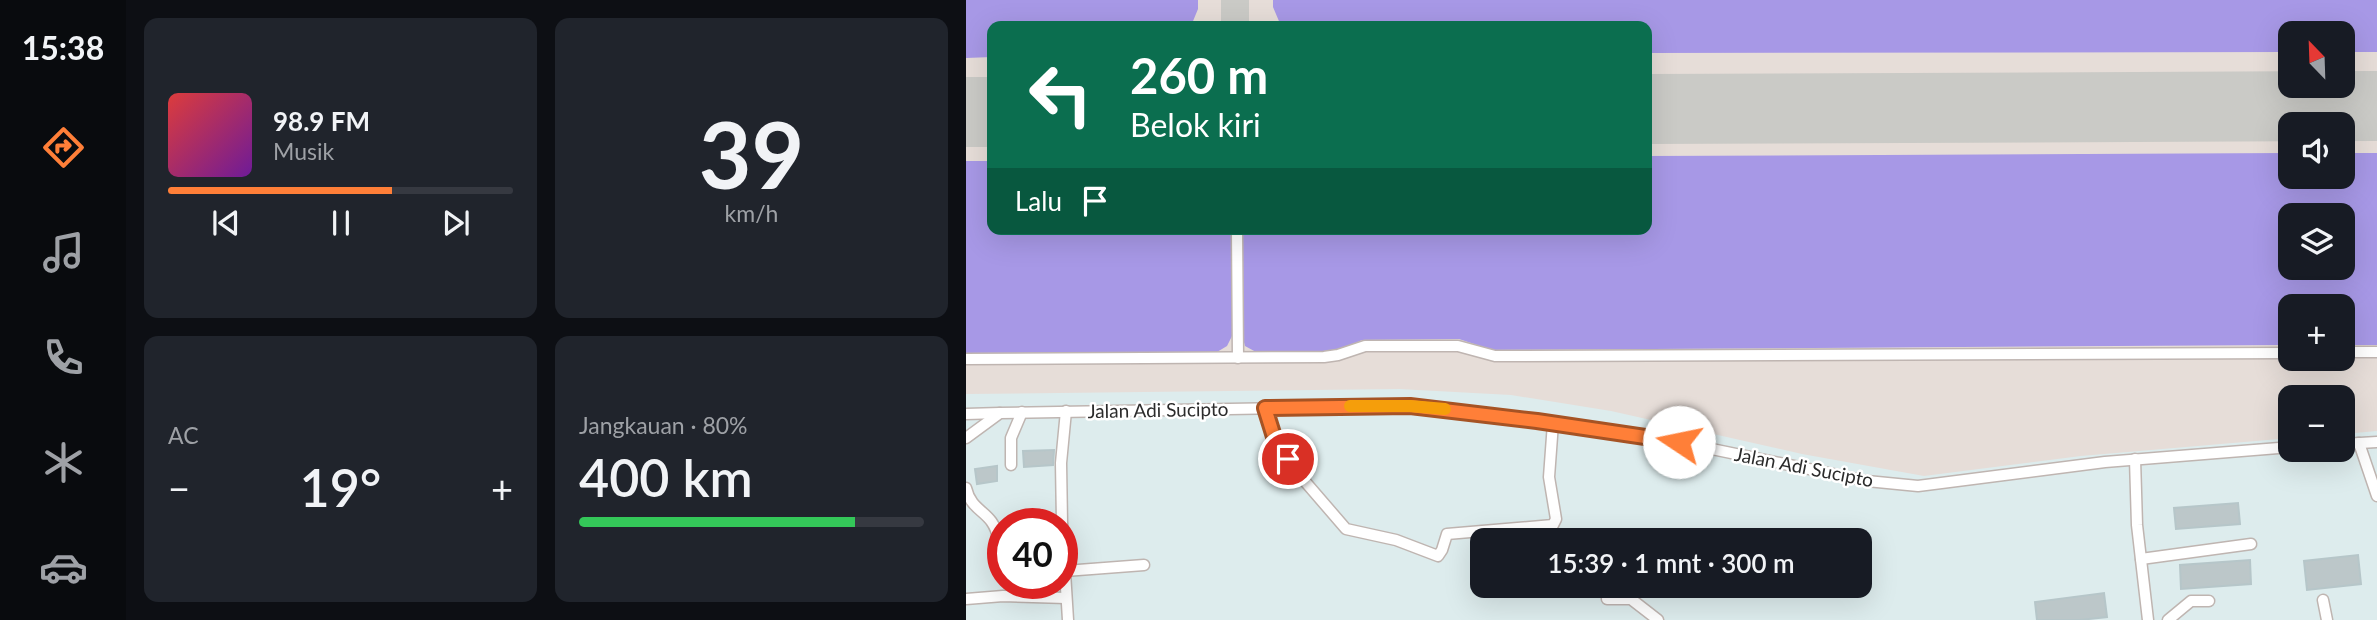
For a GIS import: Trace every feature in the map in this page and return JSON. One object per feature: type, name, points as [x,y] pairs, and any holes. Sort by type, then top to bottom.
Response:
[{"type":"street","points":[[1237,235],[1238,358]]},
{"type":"street","points":[[966,359],[1332,357],[1365,346],[1458,346],[1495,356],[2278,353]]},
{"type":"street","points":[[2355,352],[2377,352]]},
{"type":"street","name":"Jalan Adi Sucipto","points":[[966,414],[1410,406],[1654,437],[1867,481],[1918,486],[2135,459],[2278,448]]},
{"type":"street","points":[[1265,408],[1275,440],[1302,478],[1346,529],[1396,540],[1438,555],[1447,534],[1553,525],[1556,519],[1549,477],[1553,423]]},
{"type":"street","points":[[1062,508],[1061,463],[1066,411]]},
{"type":"street","points":[[1011,465],[1011,438],[1022,412]]},
{"type":"street","points":[[966,438],[1000,413]]},
{"type":"street","points":[[2355,443],[2377,442]]},
{"type":"street","points":[[2359,443],[2377,496]]},
{"type":"street","points":[[2135,459],[2137,525],[2148,620]]},
{"type":"street","points":[[966,488],[972,505],[987,516]]},
{"type":"street","points":[[2141,559],[2251,544]]},
{"type":"street","points":[[1078,570],[1144,565]]},
{"type":"street","points":[[966,599],[987,597]]},
{"type":"street","points":[[1066,599],[1068,620]]},
{"type":"street","points":[[1607,599],[1631,599],[1658,620]]},
{"type":"street","points":[[2323,600],[2327,620]]},
{"type":"street","points":[[2168,620],[2191,601],[2209,601]]},
{"type":"shaded area","points":[[966,0],[2377,0],[2377,431],[2355,433],[2355,385],[2278,385],[2278,439],[2081,456],[1924,476],[1802,454],[1611,411],[1511,395],[1399,389],[966,394]]},
{"type":"shaded area","points":[[966,0],[1198,0],[1193,21],[987,21],[987,57],[966,58]]},
{"type":"shaded area","points":[[1273,0],[2377,0],[2377,52],[2356,52],[2356,21],[2278,21],[2278,52],[1652,53],[1652,21],[1279,21]]},
{"type":"shaded area","points":[[2278,153],[2278,189],[2355,189],[2355,153],[2377,153],[2377,345],[2355,345],[2355,294],[2278,294],[2278,345],[1492,350],[1459,339],[1362,340],[1335,353],[1256,352],[1245,346],[1242,335],[1240,235],[1652,235],[1652,156]]},
{"type":"shaded area","points":[[966,161],[987,161],[987,235],[1232,235],[1232,336],[1227,346],[1217,352],[966,353]]},
{"type":"building","points":[[1054,450],[1053,465],[1024,467],[1023,451]]},
{"type":"building","points":[[997,466],[997,481],[977,484],[975,469]]},
{"type":"building","points":[[2238,503],[2240,524],[2176,529],[2174,508]]},
{"type":"building","points":[[2358,555],[2361,584],[2307,590],[2304,561]]},
{"type":"building","points":[[2250,560],[2251,584],[2181,589],[2180,565]]},
{"type":"building","points":[[2104,593],[2107,617],[2037,620],[2035,602]]},
{"type":"taxiway","points":[[1235,0],[1235,21]]},
{"type":"runway","points":[[1652,109],[2377,106]]},
{"type":"runway","points":[[966,112],[987,112]]},
{"type":"slow traffic","points":[[1350,406],[1445,409]]},
{"type":"route","points":[[1288,459],[1275,440],[1265,408],[1410,406],[1679,442]]}]
